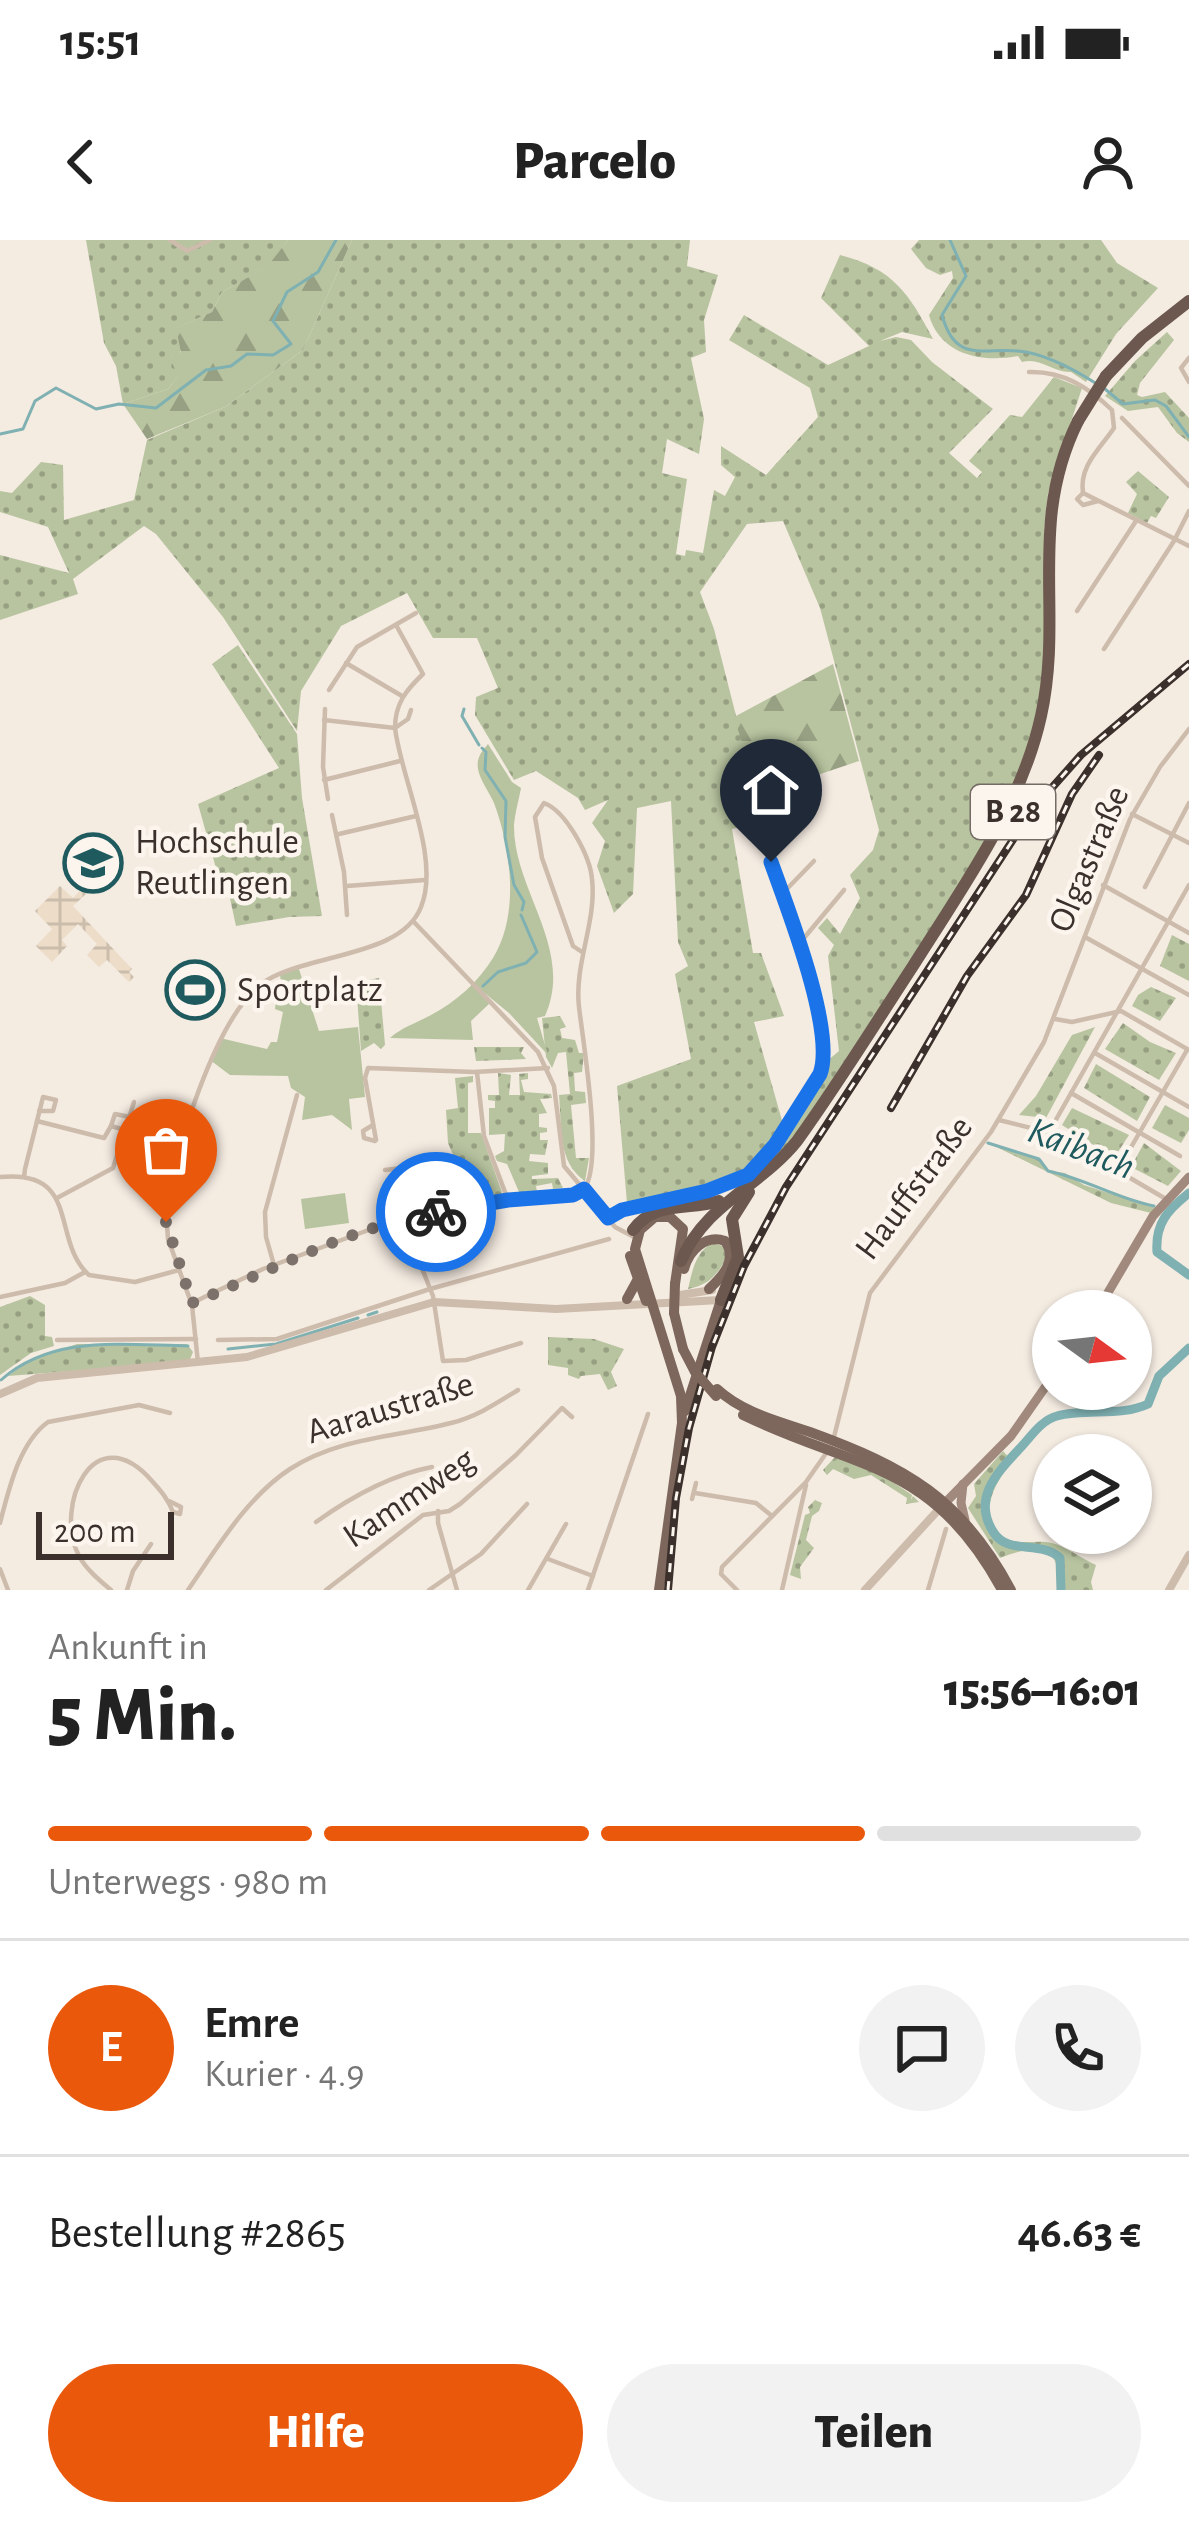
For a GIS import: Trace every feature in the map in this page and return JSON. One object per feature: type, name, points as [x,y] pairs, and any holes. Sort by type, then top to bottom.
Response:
[{"type":"highway","name":"B 28","points":[[684,1261],[706,1219],[773,1166],[803,1132],[950,907],[1015,793],[1037,734],[1046,692],[1048,518],[1058,470],[1109,378],[1142,338],[1189,306]]},
{"type":"highway","points":[[635,1234],[652,1211],[710,1204],[743,1192]]},
{"type":"highway","points":[[722,1299],[738,1257],[732,1219],[743,1192]]},
{"type":"main road","points":[[1109,1290],[1150,1220],[1189,1178]]},
{"type":"main road","points":[[649,1300],[629,1254],[635,1234],[655,1216],[674,1219],[684,1234],[684,1261]]},
{"type":"main road","points":[[635,1234],[636,1254],[681,1403],[682,1423]]},
{"type":"main road","points":[[684,1261],[706,1240],[720,1239],[729,1246],[729,1264],[709,1289]]},
{"type":"main road","name":"B 28","points":[[684,1261],[677,1312],[686,1348],[716,1393],[877,1466],[943,1504],[1002,1590]]},
{"type":"main road","points":[[627,1299],[638,1279]]},
{"type":"main road","points":[[659,1590],[682,1423],[722,1299]]},
{"type":"main road","points":[[943,1504],[1011,1436],[1032,1406]]},
{"type":"main road","name":"B 28","points":[[831,1444],[901,1468],[965,1520],[1011,1590]]},
{"type":"main road","points":[[964,1484],[965,1520]]},
{"type":"street","points":[[170,240],[188,251],[210,240]]},
{"type":"street","points":[[1189,358],[1181,368],[1189,382]]},
{"type":"street","points":[[1029,372],[1048,371],[1069,378],[1112,410],[1114,428],[1089,460],[1083,494]]},
{"type":"street","points":[[1122,418],[1189,486]]},
{"type":"street","points":[[1083,494],[1189,546]]},
{"type":"street","points":[[1083,494],[1077,499],[1080,505],[1098,501]]},
{"type":"street","points":[[1104,649],[1189,511]]},
{"type":"street","points":[[1077,611],[1136,520]]},
{"type":"street","points":[[328,690],[356,647],[416,614]]},
{"type":"street","points":[[198,1364],[192,1303],[167,1234],[166,1204],[207,1069],[234,1013],[275,975],[380,942],[413,921],[422,907],[425,880],[416,816],[394,728],[402,696],[423,674],[396,626]]},
{"type":"street","points":[[346,663],[402,696]]},
{"type":"street","points":[[324,720],[394,728],[408,719],[411,710],[396,708]]},
{"type":"street","points":[[325,709],[328,800]]},
{"type":"street","name":"Olgastraße","points":[[1055,1019],[1132,814],[1188,731]]},
{"type":"street","points":[[324,780],[401,761]]},
{"type":"street","points":[[1144,887],[1189,803]]},
{"type":"street","points":[[192,1303],[274,1265],[403,1219],[508,1200],[573,1195],[584,1189],[592,1169],[588,1066],[578,990],[592,907],[592,879],[562,816],[551,805],[541,805],[535,820],[542,859],[573,946],[583,952]]},
{"type":"street","points":[[1132,814],[1189,843]]},
{"type":"street","points":[[332,815],[347,915]]},
{"type":"street","points":[[338,834],[416,816]]},
{"type":"street","points":[[610,1220],[622,1210],[734,1183],[758,1167],[823,1064],[809,974],[759,825]]},
{"type":"street","points":[[782,894],[814,861]]},
{"type":"street","points":[[346,886],[425,880]]},
{"type":"street","points":[[1049,1132],[1189,885]]},
{"type":"street","points":[[1103,886],[1189,933]]},
{"type":"street","points":[[800,944],[844,890]]},
{"type":"street","points":[[413,921],[521,1031],[548,1068],[562,1161],[610,1220],[635,1234]]},
{"type":"street","points":[[1085,937],[1189,995]]},
{"type":"street","points":[[1055,1019],[1072,1022],[1118,1011],[1188,1048],[1118,1170]]},
{"type":"street","name":"Hauffstraße","points":[[737,1590],[720,1572],[806,1482],[831,1444],[870,1293],[999,1120],[1055,1019]]},
{"type":"street","points":[[1094,1052],[1189,1107]]},
{"type":"street","points":[[373,1125],[367,1069],[548,1068]]},
{"type":"street","points":[[477,1071],[484,1136],[508,1200]]},
{"type":"street","points":[[1071,1093],[1180,1156]]},
{"type":"street","points":[[274,1265],[265,1216],[297,1095]]},
{"type":"street","points":[[57,1198],[111,1170],[134,1102]]},
{"type":"street","points":[[24,1177],[40,1111]]},
{"type":"street","points":[[37,1120],[104,1138],[115,1114],[130,1117]]},
{"type":"street","points":[[999,1120],[1049,1132],[1167,1200]]},
{"type":"street","points":[[111,1126],[125,1130]]},
{"type":"street","points":[[385,1170],[452,1162]]},
{"type":"street","points":[[0,1177],[40,1182],[57,1198],[85,1272],[99,1279],[128,1282],[179,1270]]},
{"type":"street","points":[[403,1219],[434,1303],[443,1361],[466,1360],[521,1343]]},
{"type":"street","points":[[0,1394],[37,1378],[247,1357],[430,1289],[608,1240]]},
{"type":"street","points":[[0,1298],[65,1283],[85,1272]]},
{"type":"street","points":[[218,1340],[277,1339],[434,1303],[556,1309],[709,1289],[722,1299]]},
{"type":"street","points":[[596,1306],[627,1299],[722,1299]]},
{"type":"street","points":[[57,1340],[196,1339]]},
{"type":"street","name":"Aaraustraße","points":[[188,1590],[244,1512],[291,1468],[363,1439],[455,1423],[518,1390]]},
{"type":"street","points":[[0,1522],[24,1451],[48,1422],[139,1405],[170,1413]]},
{"type":"street","name":"Kammweg","points":[[326,1590],[422,1515],[462,1502],[562,1408],[572,1417]]},
{"type":"street","points":[[588,1590],[648,1414]]},
{"type":"street","points":[[111,1590],[82,1559],[74,1538],[73,1509],[88,1468],[105,1457],[127,1458],[169,1501]]},
{"type":"street","points":[[316,1522],[353,1497],[432,1467]]},
{"type":"street","points":[[782,1590],[806,1482]]},
{"type":"street","points":[[696,1484],[693,1496],[756,1503],[772,1516]]},
{"type":"street","points":[[917,1490],[926,1504],[924,1525]]},
{"type":"street","points":[[429,1590],[481,1553],[527,1504]]},
{"type":"street","points":[[865,1590],[943,1504]]},
{"type":"street","points":[[438,1510],[458,1590]]},
{"type":"street","points":[[528,1590],[566,1524]]},
{"type":"street","points":[[928,1590],[946,1529]]},
{"type":"street","points":[[127,1590],[151,1544]]},
{"type":"street","points":[[1169,1590],[1189,1555]]},
{"type":"street","points":[[548,1558],[593,1576]]},
{"type":"street","points":[[0,1569],[8,1590]]},
{"type":"green space","points":[[86,240],[288,240],[268,267],[222,292],[212,312],[177,328],[181,354],[170,356],[179,375],[168,389],[123,404],[116,366],[104,343]]},
{"type":"green space","points":[[288,240],[352,240],[303,350],[225,407],[147,439],[123,404],[168,389],[178,376],[169,356],[181,353],[176,328],[212,312],[222,292],[267,267]]},
{"type":"green space","points":[[352,240],[690,240],[687,266],[718,275],[704,320],[706,352],[691,358],[704,419],[699,454],[667,439],[662,473],[687,479],[676,554],[685,556],[686,550],[703,553],[714,490],[725,496],[735,477],[721,465],[721,446],[766,475],[818,417],[810,388],[729,340],[744,315],[828,365],[869,346],[821,298],[840,255],[874,268],[898,285],[933,339],[902,332],[880,341],[911,340],[993,409],[949,453],[977,478],[982,472],[969,461],[1010,415],[1022,417],[1054,377],[1082,388],[1048,493],[1044,530],[1047,642],[1034,734],[1005,808],[789,1145],[757,1171],[784,1133],[754,1168],[728,1184],[627,1203],[617,1086],[691,1059],[675,974],[688,966],[678,942],[671,801],[637,808],[633,894],[614,913],[597,866],[605,841],[592,823],[608,800],[585,810],[578,798],[536,771],[514,780],[475,715],[476,697],[498,688],[477,638],[433,638],[407,593],[341,626],[301,691],[297,731],[223,617],[156,534],[144,526],[73,579],[78,594],[0,620],[0,555],[69,573],[48,527],[0,512],[0,491],[12,493],[41,462],[63,465],[64,520],[134,500],[147,440],[225,407],[303,350]],"holes":[[[783,521],[820,608],[879,830],[873,850],[850,875],[860,898],[840,934],[827,918],[818,928],[834,945],[828,956],[839,1051],[827,1061],[823,1076],[785,1131],[754,1022],[784,1016],[761,953],[753,953],[732,829],[763,822],[714,629],[700,592],[747,524]]]},
{"type":"green space","points":[[919,240],[1101,240],[1117,263],[1158,288],[1116,334],[1086,382],[1071,372],[1022,362],[1018,356],[977,357],[942,339],[929,315],[953,278],[952,271],[940,275],[926,268],[911,249]]},
{"type":"green space","points":[[1167,332],[1174,340],[1140,383],[1137,395],[1165,392],[1189,418],[1189,442],[1158,407],[1128,411],[1105,396]]},
{"type":"green space","points":[[1138,471],[1169,497],[1156,518],[1151,516],[1147,523],[1128,513],[1137,494],[1126,482]]},
{"type":"green space","points":[[238,645],[297,734],[302,798],[322,916],[236,926],[229,894],[223,893],[198,804],[279,768],[212,664]]},
{"type":"green space","points":[[833,664],[859,761],[758,795],[734,717]]},
{"type":"green space","points":[[488,744],[512,782],[521,788],[514,825],[516,849],[553,967],[545,1016],[537,1018],[548,1055],[482,991],[490,1003],[471,1021],[473,1040],[390,1038],[466,991],[501,941],[510,881],[500,821],[478,769]]},
{"type":"green space","points":[[1172,935],[1189,944],[1189,981],[1160,966]]},
{"type":"green space","points":[[298,966],[319,1031],[358,1027],[365,1097],[349,1099],[352,1130],[332,1115],[302,1120],[305,1097],[291,1088],[288,1076],[230,1075],[210,1060],[220,1038],[267,1049],[277,1042],[283,1012],[275,1009],[282,996],[280,973]]},
{"type":"green space","points":[[379,978],[385,1045],[381,1049],[374,1043],[361,1051],[356,982]]},
{"type":"green space","points":[[1151,987],[1176,998],[1160,1021],[1132,1006]]},
{"type":"green space","points":[[560,1016],[566,1027],[560,1029],[562,1038],[575,1040],[579,1053],[584,1053],[582,1072],[574,1073],[575,1091],[585,1092],[586,1103],[571,1105],[576,1158],[589,1158],[585,1181],[570,1164],[563,1143],[559,1095],[570,1094],[566,1052],[558,1053],[552,1068],[546,1057],[542,1018]]},
{"type":"green space","points":[[1123,1023],[1176,1053],[1159,1080],[1105,1049]]},
{"type":"green space","points":[[1095,1027],[1046,1118],[1019,1115],[1036,1096],[1072,1035]]},
{"type":"green space","points":[[474,1047],[524,1047],[521,1053],[526,1059],[476,1061]]},
{"type":"green space","points":[[1096,1064],[1150,1097],[1137,1121],[1084,1088]]},
{"type":"green space","points":[[498,1073],[511,1075],[509,1095],[520,1095],[519,1074],[528,1073],[528,1079],[521,1080],[524,1092],[551,1094],[552,1098],[540,1099],[547,1113],[539,1114],[539,1127],[547,1128],[540,1133],[540,1140],[548,1140],[545,1155],[530,1154],[529,1161],[548,1163],[548,1174],[532,1179],[558,1178],[563,1188],[553,1189],[552,1183],[536,1186],[537,1192],[519,1192],[507,1164],[497,1161],[495,1156],[504,1151],[505,1134],[489,1135],[489,1108],[495,1108],[495,1101],[488,1100],[488,1095],[499,1095]]},
{"type":"green space","points":[[473,1076],[468,1083],[468,1133],[481,1133],[503,1195],[495,1197],[492,1192],[484,1196],[479,1187],[472,1190],[467,1164],[457,1164],[448,1143],[446,1110],[458,1108],[455,1078]]},
{"type":"green space","points":[[1165,1105],[1189,1118],[1189,1130],[1181,1143],[1152,1128]]},
{"type":"green space","points":[[1072,1108],[1129,1135],[1114,1158],[1062,1125]]},
{"type":"green space","points":[[984,1141],[1039,1159],[1048,1171],[1065,1173],[1084,1185],[1159,1209],[1151,1213],[1111,1203]]},
{"type":"green space","points":[[1144,1143],[1181,1171],[1168,1186],[1131,1167]]},
{"type":"green space","points":[[345,1193],[349,1223],[305,1229],[301,1199]]},
{"type":"green space","points":[[712,1243],[723,1246],[727,1257],[712,1278],[688,1289],[698,1257]]},
{"type":"green space","points":[[30,1296],[45,1305],[45,1336],[52,1337],[54,1346],[31,1353],[0,1375],[0,1307]]},
{"type":"green space","points":[[548,1337],[594,1339],[624,1349],[611,1372],[617,1386],[608,1390],[600,1374],[579,1379],[568,1375],[568,1368],[548,1365]]},
{"type":"green space","points":[[77,1344],[187,1344],[193,1352],[189,1362],[8,1376],[32,1359]]},
{"type":"green space","points":[[1003,1451],[1013,1462],[991,1500],[990,1521],[1004,1538],[1032,1542],[1032,1550],[1000,1558],[968,1508],[976,1496],[974,1484]]},
{"type":"green space","points":[[835,1457],[878,1472],[919,1502],[906,1504],[907,1498],[871,1475],[854,1479],[833,1469],[827,1475],[823,1470]]},
{"type":"green space","points":[[815,1500],[822,1503],[812,1516],[806,1540],[814,1548],[800,1567],[801,1579],[790,1575],[805,1515]]},
{"type":"green space","points":[[1075,1554],[1096,1565],[1093,1590],[1057,1590],[1056,1563],[1051,1556]]},
{"type":"shaded area","points":[[103,864],[113,869],[73,906],[132,969],[129,972],[134,977],[129,982],[107,960],[99,967],[87,955],[97,944],[78,924],[62,940],[67,946],[52,962],[36,946],[52,929],[35,911],[60,886],[73,898],[93,877],[90,873]]},
{"type":"waterway","points":[[0,434],[23,429],[35,401],[56,388],[96,409],[119,404],[156,408],[206,370],[231,366],[247,354],[273,355],[291,344],[273,321],[287,292],[318,272],[336,240]]},
{"type":"waterway","points":[[950,240],[966,276],[942,315],[954,340],[971,350],[1038,355],[1097,384]]},
{"type":"waterway","points":[[1105,389],[1123,404],[1155,400],[1166,406],[1189,437]]},
{"type":"waterway","points":[[464,709],[462,716],[479,745]]},
{"type":"waterway","points":[[482,748],[485,770],[506,801],[505,837],[514,885],[524,902],[522,910]]},
{"type":"waterway","points":[[483,986],[498,972],[526,963],[537,952],[521,915]]},
{"type":"waterway","name":"Kaibach","points":[[988,1143],[1039,1159],[1048,1171],[1154,1206]]},
{"type":"waterway","points":[[1189,1193],[1164,1218],[1157,1242],[1157,1252],[1189,1275]]},
{"type":"waterway","name":"Kaibach","points":[[368,1315],[377,1312]]},
{"type":"waterway","name":"Kaibach","points":[[228,1349],[276,1344],[358,1318]]},
{"type":"waterway","name":"Kaibach","points":[[1,1380],[21,1365],[66,1349],[114,1344],[188,1346]]},
{"type":"waterway","points":[[1061,1590],[1060,1558],[1008,1544],[994,1533],[985,1508],[991,1485],[1052,1418],[1148,1404],[1159,1376],[1189,1348]]},
{"type":"railway","points":[[668,1590],[676,1498],[712,1347],[744,1266],[786,1187],[1033,809],[1081,755],[1189,664]]},
{"type":"railway","points":[[891,1108],[967,976],[1026,895],[1072,794],[1099,755]]},
{"type":"way so far","points":[[166,1222],[192,1303],[258,1271],[341,1240],[436,1212]]},
{"type":"place","name":"Hochschule Reutlingen","points":[[93,863]]},
{"type":"place","name":"Sportplatz","points":[[195,990]]},
{"type":"route","points":[[436,1212],[573,1195],[584,1189],[608,1218],[622,1210],[734,1183],[758,1167],[820,1074],[824,1058],[809,974],[771,862]]}]
